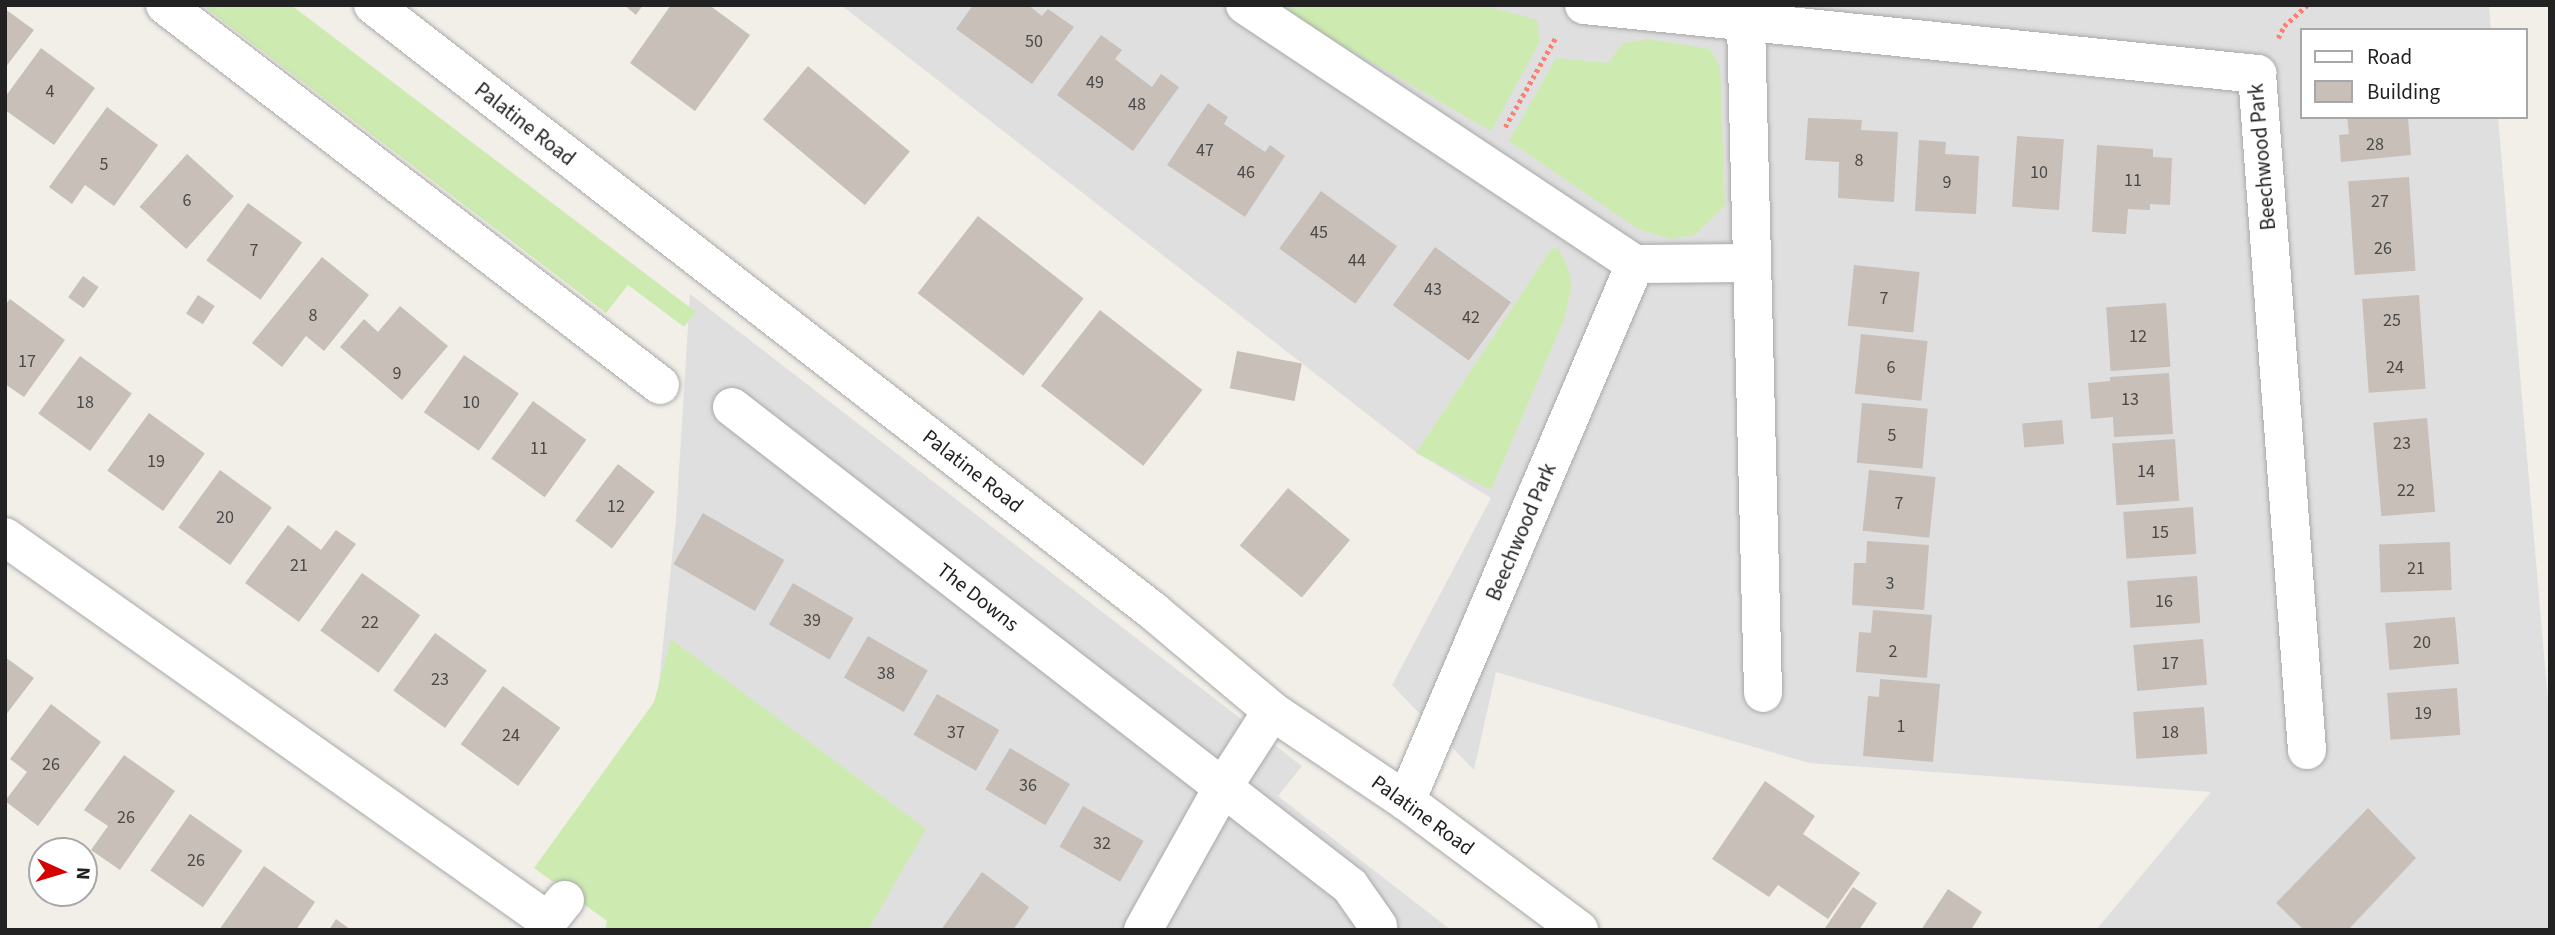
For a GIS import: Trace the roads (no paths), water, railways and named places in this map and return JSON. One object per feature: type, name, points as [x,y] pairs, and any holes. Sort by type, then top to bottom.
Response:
[{"type":"street","points":[[165,5],[660,385]]},
{"type":"street","name":"Palatine Road","points":[[373,5],[1153,611],[1272,711],[1406,801],[1579,930]]},
{"type":"street","points":[[1245,5],[1634,264],[1752,263]]},
{"type":"street","name":"Beechwood Park","points":[[1584,5],[1746,24],[1824,28],[2258,74],[2307,750]]},
{"type":"street","points":[[1746,24],[1763,693]]},
{"type":"street","name":"Beechwood Park","points":[[1406,801],[1634,264]]},
{"type":"street","name":"The Downs","points":[[732,407],[1223,787],[1262,821],[1350,886],[1378,926]]},
{"type":"street","points":[[5,537],[38,563],[548,921],[565,900]]},
{"type":"street","points":[[1143,930],[1223,787],[1272,711]]}]
